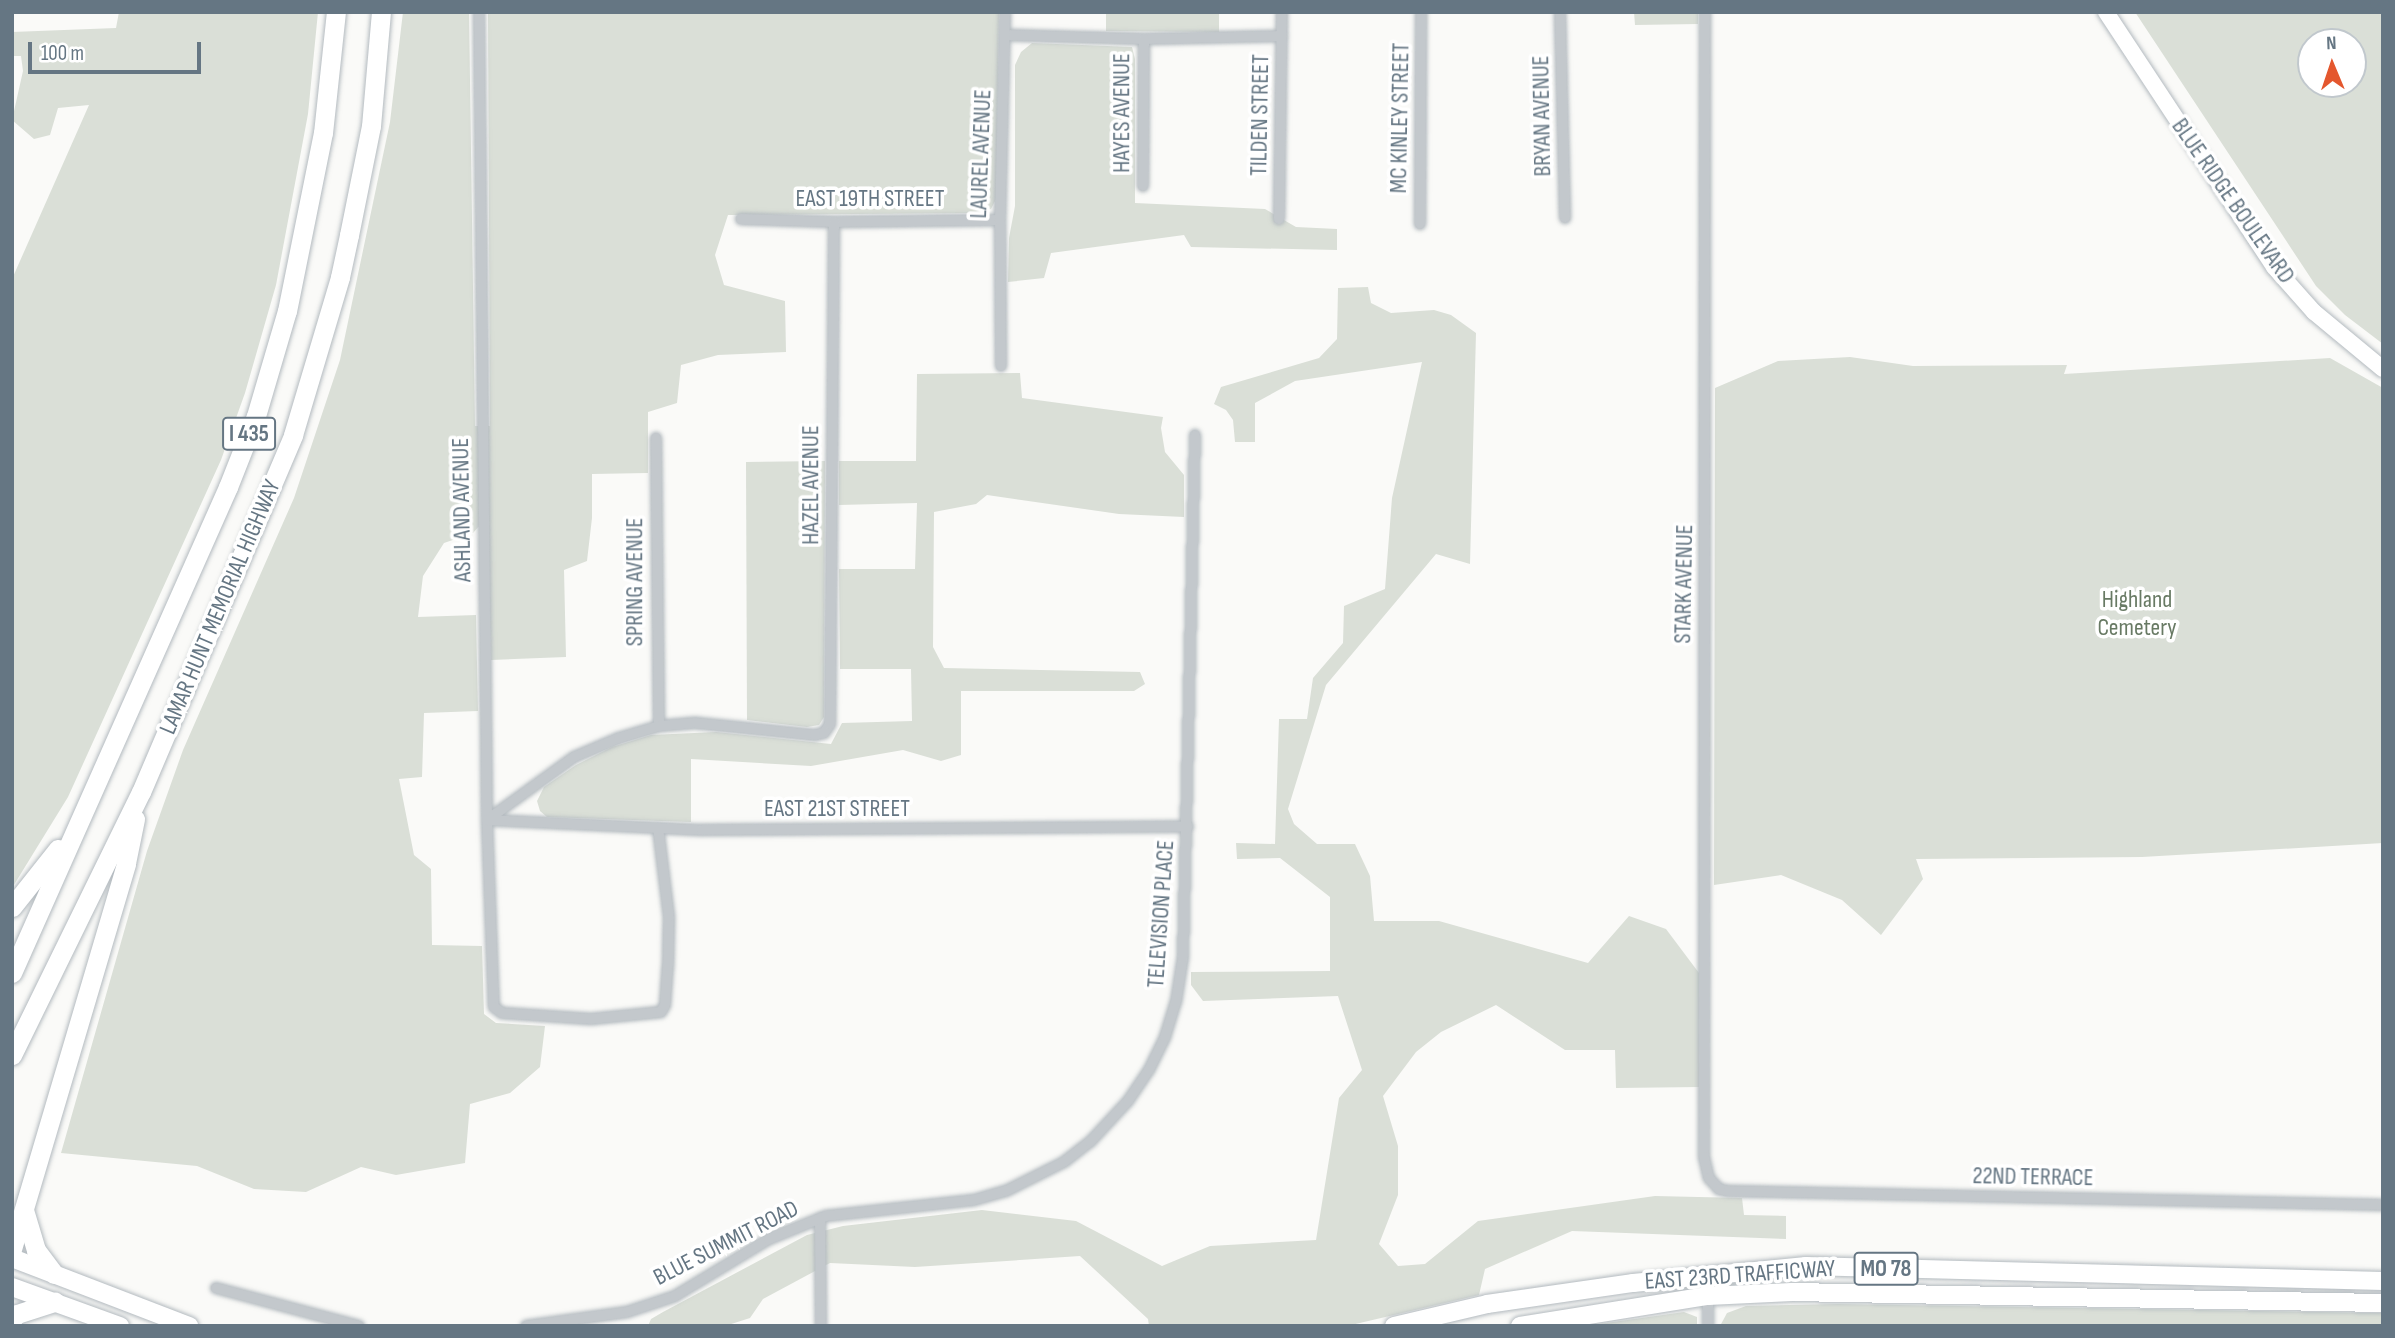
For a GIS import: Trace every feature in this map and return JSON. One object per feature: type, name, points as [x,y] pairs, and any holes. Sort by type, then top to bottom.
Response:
[{"type":"highway","name":"LAMAR HUNT MEMORIAL HIGHWAY","points":[[12,973],[228,487],[256,416],[287,311],[320,146],[336,12]]},
{"type":"highway","name":"LAMAR HUNT MEMORIAL HIGHWAY","points":[[12,1055],[141,792],[293,435],[340,277],[371,127],[381,12]]},
{"type":"highway","points":[[12,1249],[126,863],[141,792]]},
{"type":"highway","points":[[12,907],[74,829]]},
{"type":"highway","points":[[24,1208],[36,1251],[54,1274]]},
{"type":"highway","points":[[12,1320],[17,1314],[55,1302]]},
{"type":"main road","name":"BLUE RIDGE BOULEVARD","points":[[2106,12],[2274,267],[2314,312],[2383,369]]},
{"type":"main road","points":[[12,1258],[189,1326]]},
{"type":"main road","name":"EAST 23RD TRAFFICWAY","points":[[1394,1326],[1487,1304],[1707,1273],[1806,1266],[2383,1281]]},
{"type":"main road","points":[[12,1287],[120,1326]]},
{"type":"main road","name":"EAST 23RD TRAFFICWAY","points":[[1520,1326],[1708,1296],[1883,1293],[2383,1303]]},
{"type":"street","name":"ASHLAND AVENUE","points":[[479,12],[487,820],[494,1007],[502,1013],[591,1018],[661,1012],[665,1004],[668,966],[668,917],[658,828]]},
{"type":"street","name":"LAUREL AVENUE","points":[[1001,366],[1000,220],[1005,12]]},
{"type":"street","name":"TILDEN STREET","points":[[1279,219],[1282,12]]},
{"type":"street","name":"MC KINLEY STREET","points":[[1420,224],[1421,12]]},
{"type":"street","name":"BRYAN AVENUE","points":[[1560,12],[1565,218]]},
{"type":"street","name":"STARK AVENUE","points":[[1704,1157],[1705,12]]},
{"type":"street","points":[[1005,34],[1144,39],[1282,36]]},
{"type":"street","name":"HAYES AVENUE","points":[[1143,186],[1144,39]]},
{"type":"street","name":"EAST 19TH STREET","points":[[740,219],[834,222],[1000,220]]},
{"type":"street","name":"HAZEL AVENUE","points":[[659,726],[696,723],[811,735],[824,733],[830,724],[834,222]]},
{"type":"street","name":"TELEVISION PLACE","points":[[820,1218],[974,1200],[1006,1191],[1064,1162],[1110,1122],[1149,1070],[1165,1037],[1176,1002],[1183,957],[1195,435]]},
{"type":"street","name":"SPRING AVENUE","points":[[656,438],[659,726]]},
{"type":"street","points":[[487,820],[574,757],[619,737],[659,726]]},
{"type":"street","name":"EAST 21ST STREET","points":[[487,820],[658,828],[1188,827]]},
{"type":"street","name":"22ND TERRACE","points":[[1704,1157],[1709,1178],[1719,1189],[1728,1191],[2383,1205]]},
{"type":"street","points":[[820,1218],[821,1326]]},
{"type":"street","name":"BLUE SUMMIT ROAD","points":[[526,1326],[627,1312],[675,1296],[769,1239],[820,1218]]},
{"type":"street","points":[[1707,1273],[1708,1326]]},
{"type":"street","points":[[216,1288],[359,1326]]},
{"type":"street","points":[[627,1312],[630,1326]]},
{"type":"green space","points":[[119,12],[318,12],[308,114],[276,285],[245,393],[221,460],[68,797],[12,888],[12,279],[89,105],[58,108],[50,135],[34,139],[12,120],[23,71],[21,56],[12,56],[12,32],[116,28]]},
{"type":"green space","points":[[403,12],[469,12],[475,426],[490,426],[488,12],[999,12],[996,199],[991,209],[981,213],[728,215],[715,255],[724,285],[785,301],[786,352],[718,355],[681,365],[677,403],[648,412],[648,473],[592,474],[592,518],[587,561],[564,570],[566,657],[491,660],[488,516],[473,533],[444,543],[423,576],[418,617],[476,615],[478,711],[424,713],[422,777],[399,779],[414,855],[431,869],[432,945],[482,946],[484,1014],[496,1023],[545,1026],[540,1067],[510,1093],[470,1104],[465,1163],[396,1175],[361,1167],[306,1192],[254,1189],[197,1166],[61,1153],[147,851],[183,750],[294,498],[340,360],[390,122]]},
{"type":"green space","points":[[1106,12],[1219,12],[1219,32],[1106,31]]},
{"type":"green space","points":[[1634,12],[1698,12],[1698,24],[1635,25]]},
{"type":"green space","points":[[2135,12],[2383,12],[2383,344],[2345,315],[2316,286]]},
{"type":"green space","points":[[1032,43],[1132,47],[1135,59],[1135,203],[1265,209],[1296,227],[1337,229],[1337,250],[1191,247],[1184,235],[1051,253],[1044,278],[1008,282],[1009,238],[1015,206],[1015,65],[1021,52]]},
{"type":"green space","points":[[1368,287],[1371,303],[1391,313],[1434,310],[1451,315],[1476,333],[1470,564],[1436,554],[1326,685],[1288,809],[1294,824],[1317,844],[1355,844],[1370,876],[1374,921],[1439,921],[1588,963],[1629,916],[1666,929],[1699,973],[1700,1087],[1616,1088],[1615,1050],[1565,1050],[1496,1005],[1441,1032],[1416,1052],[1383,1096],[1398,1146],[1398,1195],[1379,1244],[1398,1266],[1425,1264],[1478,1221],[1655,1196],[1742,1198],[1744,1215],[1786,1216],[1786,1239],[1572,1231],[1485,1269],[1479,1295],[1347,1326],[1149,1326],[1148,1319],[1080,1256],[915,1267],[830,1263],[763,1299],[750,1318],[725,1326],[648,1326],[651,1319],[663,1312],[807,1235],[843,1226],[982,1210],[1076,1221],[1162,1266],[1210,1246],[1316,1240],[1339,1098],[1362,1070],[1338,996],[1203,1001],[1191,985],[1191,972],[1330,971],[1330,897],[1280,858],[1237,859],[1236,843],[1275,844],[1279,719],[1307,719],[1313,678],[1343,643],[1344,606],[1385,589],[1392,498],[1422,362],[1295,381],[1255,403],[1255,442],[1235,442],[1233,420],[1226,410],[1214,404],[1221,387],[1319,358],[1337,339],[1338,288]]},
{"type":"green space","name":"Highland Cemetery","points":[[1850,357],[1913,366],[2067,365],[2064,374],[2330,358],[2383,388],[2383,843],[2142,857],[1916,859],[1923,879],[1881,935],[1842,900],[1781,875],[1714,885],[1715,388],[1778,361]]},
{"type":"green space","points":[[1020,373],[1022,398],[1163,417],[1161,428],[1165,452],[1184,475],[1184,517],[1119,514],[987,495],[976,504],[934,512],[933,647],[944,668],[1140,672],[1145,684],[1134,691],[961,691],[961,755],[941,761],[903,750],[811,766],[691,759],[691,822],[547,817],[540,811],[537,801],[544,787],[576,765],[612,747],[651,735],[716,732],[831,744],[842,723],[912,721],[911,669],[840,669],[839,569],[915,569],[917,503],[839,505],[839,461],[916,461],[917,374]]},
{"type":"green space","points":[[825,461],[824,717],[819,725],[807,727],[747,720],[746,462]]},
{"type":"green space","points":[[1838,1304],[2383,1313],[2383,1326],[1720,1326],[1727,1313],[1746,1306]]},
{"type":"green space","points":[[1684,1312],[1697,1317],[1697,1326],[1585,1326]]}]
